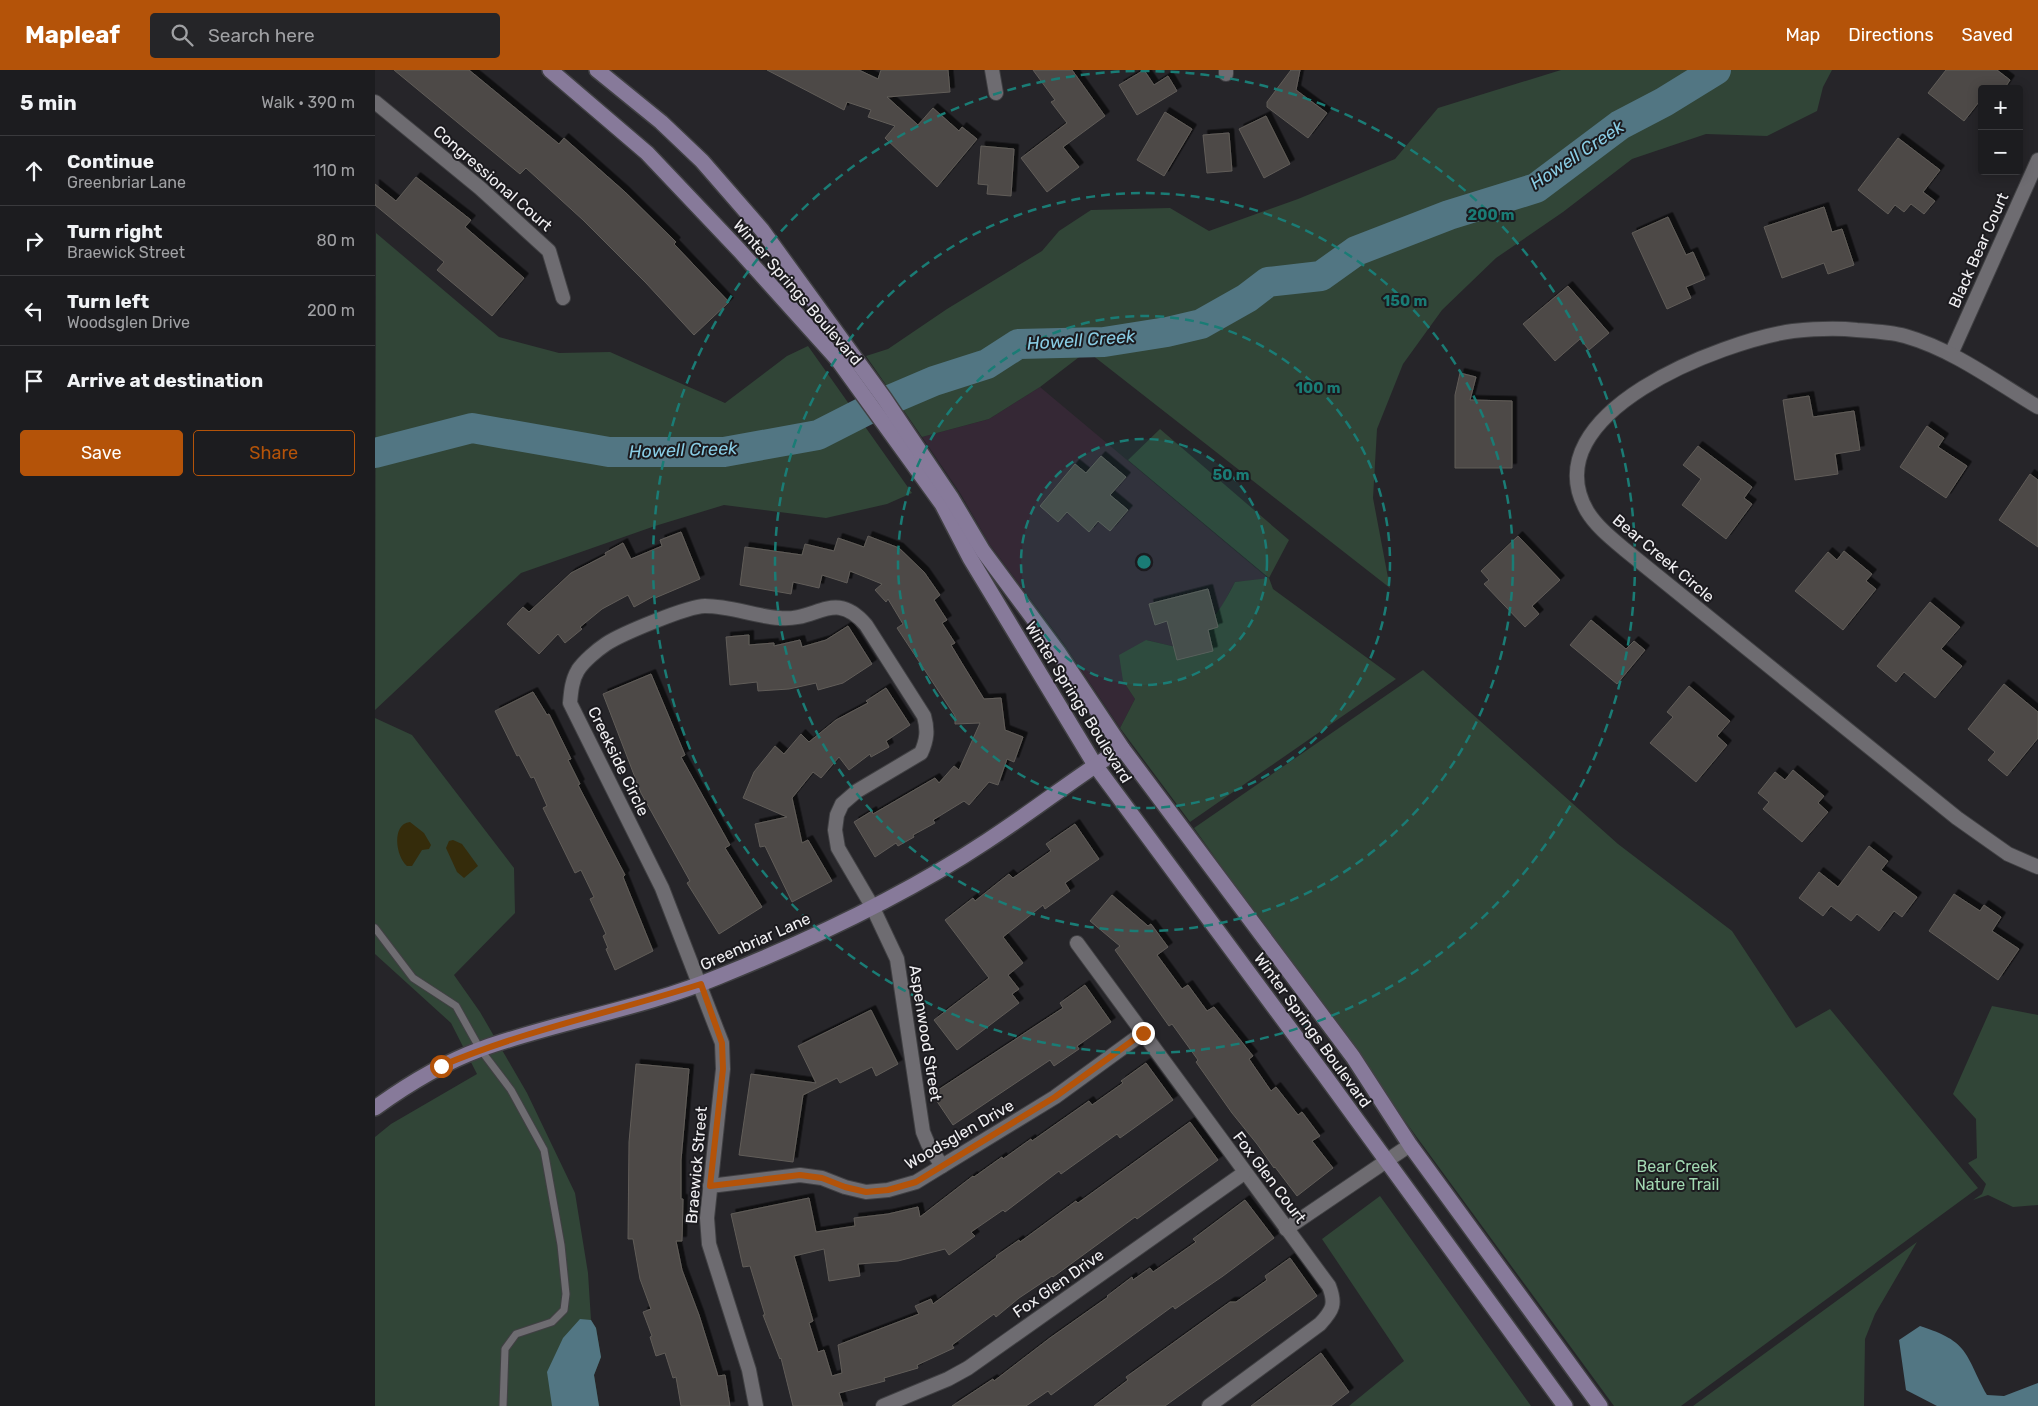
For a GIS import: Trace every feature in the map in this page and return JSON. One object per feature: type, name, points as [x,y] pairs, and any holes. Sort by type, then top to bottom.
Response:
[{"type":"street","name":"Winter Springs Boulevard","points":[[551,70],[647,153],[878,402]]},
{"type":"street","name":"Winter Springs Boulevard","points":[[597,70],[661,122],[731,192],[818,305],[878,402],[1058,652],[1122,748],[1353,1057],[1410,1145],[1601,1406]]},
{"type":"street","points":[[992,70],[996,93]]},
{"type":"street","name":"Congressional Court","points":[[375,102],[481,188],[549,251],[563,298]]},
{"type":"street","name":"Black Bear Court","points":[[1951,354],[2038,160]]},
{"type":"street","name":"Bear Creek Circle","points":[[2038,408],[1951,354],[1905,336],[1855,330],[1793,332],[1719,353],[1661,378],[1607,413],[1590,433],[1578,459],[1578,485],[1587,511],[1601,529],[1957,818],[2008,854],[2038,867]]},
{"type":"street","name":"Winter Springs Boulevard","points":[[916,456],[970,558],[1095,765],[1565,1406]]},
{"type":"street","name":"Creekside Circle","points":[[701,984],[662,888],[570,702],[571,685],[579,669],[606,644],[686,609],[703,606],[726,608],[780,618],[795,618],[833,607],[843,607],[858,616],[866,625],[924,716],[927,729],[926,743],[921,753],[857,790],[842,804],[837,815],[835,830],[838,848],[872,906]]},
{"type":"street","name":"Greenbriar Lane","points":[[375,1108],[441,1066],[480,1049],[531,1032],[625,1008],[701,984],[757,962],[872,906],[986,842],[1122,748]]},
{"type":"street","name":"Aspenwood Street","points":[[872,906],[897,959],[923,1132],[927,1144],[942,1166]]},
{"type":"street","name":"Fox Glen Court","points":[[1077,943],[1244,1173],[1329,1286],[1334,1298],[1331,1312],[1320,1324],[1209,1406]]},
{"type":"street","name":"Braewick Street","points":[[701,984],[722,1043],[723,1069],[707,1218],[709,1244],[749,1370],[756,1406]]},
{"type":"street","name":"Woodsglen Drive","points":[[710,1186],[800,1175],[822,1178],[845,1187],[866,1192],[888,1190],[916,1182],[1055,1097],[1143,1033]]},
{"type":"street","points":[[1286,1228],[1410,1145]]},
{"type":"street","name":"Fox Glen Drive","points":[[883,1406],[948,1379],[968,1368],[1244,1173]]},
{"type":"lane","points":[[375,928],[413,978],[456,1006],[480,1049],[511,1090],[544,1150],[561,1245],[565,1294],[564,1310],[552,1322],[516,1334],[505,1349],[503,1406]]},
{"type":"shaded area","points":[[1040,387],[1269,579],[1235,582],[1219,612],[1200,632],[1176,647],[1146,640],[1123,681],[1135,699],[1120,728],[1064,644],[990,545],[960,493],[922,437],[989,419]]},
{"type":"green space","points":[[1561,70],[1832,70],[1823,87],[1817,111],[1767,136],[1706,134],[1632,159],[1563,212],[1496,258],[1442,310],[1403,364],[1377,429],[1373,498],[1390,588],[1087,351],[1040,387],[989,419],[922,437],[866,356],[888,349],[947,309],[1042,251],[1059,231],[1091,210],[1170,208],[1209,231],[1298,199],[1395,159],[1438,108]]},
{"type":"green space","points":[[376,233],[499,337],[559,353],[610,352],[725,403],[787,356],[808,346],[912,493],[887,504],[826,518],[724,505],[655,526],[521,573],[375,710]]},
{"type":"green space","points":[[1160,429],[1289,540],[1269,578],[1128,460]]},
{"type":"green space","points":[[1269,578],[1273,589],[1396,679],[1190,822],[1120,728],[1135,699],[1123,681],[1119,655],[1146,640],[1176,647],[1197,633],[1218,612],[1235,582]]},
{"type":"green space","name":"Bear Creek Nature Trail","points":[[1423,670],[1618,844],[1732,931],[1796,1028],[1830,1009],[1978,1188],[1681,1406],[1614,1406],[1314,997],[1194,828]]},
{"type":"green space","points":[[375,718],[412,735],[514,868],[515,913],[454,975],[480,1012],[527,1093],[575,1193],[588,1273],[591,1320],[596,1328],[601,1357],[594,1375],[599,1406],[375,1406],[375,1137],[391,1124],[477,1074],[451,1023],[375,954]]},
{"type":"green space","points":[[1992,1006],[2038,1015],[2038,1205],[2013,1207],[1988,1195],[1973,1200],[1982,1194],[1986,1184],[1968,1163],[1977,1158],[1976,1119],[1953,1094]]},
{"type":"green space","points":[[1380,1196],[1531,1406],[1349,1406],[1404,1361],[1322,1239]]},
{"type":"green space","points":[[1917,1242],[1875,1314],[1865,1339],[1864,1406],[1693,1406]]},
{"type":"sand","points":[[410,822],[424,833],[431,845],[429,849],[422,850],[412,866],[407,866],[400,856],[397,841],[400,828]]},
{"type":"sand","points":[[453,840],[462,844],[478,866],[464,878],[457,872],[446,848],[449,841]]},
{"type":"water","points":[[580,1319],[591,1320],[596,1328],[601,1357],[594,1375],[599,1406],[552,1406],[547,1372],[563,1338]]},
{"type":"water","points":[[1920,1326],[1948,1338],[1964,1351],[1987,1395],[2004,1396],[2038,1383],[2038,1406],[1937,1406],[1906,1390],[1899,1340]]},
{"type":"building","points":[[394,70],[469,70],[559,144],[564,138],[625,192],[676,242],[674,244],[729,302],[694,335],[646,283],[583,220],[526,168],[520,174]]},
{"type":"building","points":[[767,70],[859,70],[878,79],[881,70],[948,70],[950,92],[887,97],[918,125],[933,108],[959,131],[962,127],[977,139],[937,187],[885,138],[895,126],[868,117],[871,110],[847,102],[844,110]]},
{"type":"building","points":[[1033,70],[1072,70],[1105,116],[1063,147],[1079,167],[1047,192],[1021,158],[1067,123],[1051,102],[1055,100]]},
{"type":"building","points":[[1144,70],[1154,85],[1168,76],[1177,91],[1137,115],[1119,85]]},
{"type":"building","points":[[1291,70],[1300,70],[1296,90],[1327,113],[1308,138],[1267,107],[1267,102]]},
{"type":"building","points":[[1946,70],[1997,70],[2010,80],[2007,85],[1978,85],[1978,103],[1964,121],[1928,93]]},
{"type":"building","points":[[1165,112],[1192,129],[1164,176],[1137,160]]},
{"type":"building","points":[[1266,116],[1290,164],[1264,178],[1239,129]]},
{"type":"building","points":[[1229,133],[1232,171],[1207,173],[1203,135]]},
{"type":"building","points":[[1898,138],[1940,170],[1923,192],[1935,201],[1924,214],[1911,204],[1904,212],[1895,205],[1888,214],[1858,190]]},
{"type":"building","points":[[981,146],[1014,149],[1011,196],[987,194],[988,185],[978,184]]},
{"type":"building","points":[[416,177],[471,220],[465,227],[524,278],[492,316],[437,270],[444,262],[375,205],[375,184],[396,201]]},
{"type":"building","points":[[1824,207],[1832,232],[1842,229],[1854,265],[1828,274],[1824,263],[1782,278],[1764,227]]},
{"type":"building","points":[[1668,217],[1686,255],[1693,252],[1705,279],[1686,287],[1691,298],[1667,309],[1632,233]]},
{"type":"building","points":[[1568,286],[1609,333],[1589,350],[1580,339],[1555,361],[1523,324]]},
{"type":"building","points":[[1460,373],[1476,377],[1470,400],[1512,401],[1512,468],[1455,468],[1455,395]]},
{"type":"building","points":[[1809,396],[1813,417],[1854,411],[1860,450],[1835,454],[1838,474],[1795,480],[1783,400]]},
{"type":"building","points":[[1927,426],[1944,438],[1938,447],[1967,466],[1946,498],[1900,467]]},
{"type":"building","points":[[1698,446],[1752,487],[1744,498],[1752,504],[1726,539],[1682,505],[1701,479],[1683,465]]},
{"type":"building","points":[[1101,456],[1126,477],[1110,495],[1128,510],[1110,531],[1098,521],[1089,532],[1067,512],[1058,522],[1040,506],[1075,464],[1086,473]]},
{"type":"building","points":[[2030,474],[2038,480],[2038,547],[1999,520]]},
{"type":"building","points":[[681,532],[700,579],[655,598],[654,596],[634,607],[628,595],[602,609],[580,627],[582,629],[565,643],[558,634],[539,654],[507,624],[523,607],[529,612],[571,573],[606,555],[605,553],[623,543],[631,559],[662,546],[660,540]]},
{"type":"building","points":[[868,536],[899,548],[924,572],[940,595],[934,600],[947,620],[942,623],[955,643],[951,645],[963,665],[984,699],[1001,698],[1005,730],[1023,737],[1014,762],[1007,759],[998,785],[989,782],[969,805],[964,801],[933,820],[935,823],[913,835],[914,837],[898,846],[896,843],[875,857],[854,822],[872,811],[873,814],[935,778],[939,783],[954,766],[959,770],[980,723],[955,724],[955,716],[897,628],[903,624],[888,599],[886,602],[875,590],[882,584],[850,571],[847,583],[822,575],[819,588],[793,582],[791,594],[740,585],[745,547],[802,555],[805,544],[834,551],[838,538],[864,547]]},
{"type":"building","points":[[1518,536],[1560,580],[1532,606],[1539,614],[1525,627],[1484,584],[1489,580],[1481,571]]},
{"type":"building","points":[[1844,551],[1872,574],[1866,581],[1876,589],[1843,630],[1795,591],[1828,552],[1837,560]]},
{"type":"building","points":[[1208,589],[1218,627],[1208,630],[1213,651],[1177,660],[1167,621],[1155,625],[1149,604]]},
{"type":"building","points":[[1930,602],[1960,627],[1941,649],[1962,666],[1935,698],[1904,672],[1896,682],[1877,666]]},
{"type":"building","points":[[1591,620],[1626,649],[1634,641],[1645,650],[1617,684],[1570,645]]},
{"type":"building","points":[[848,626],[872,664],[843,683],[818,690],[816,683],[789,689],[758,691],[757,682],[730,685],[726,637],[749,635],[749,645],[774,643],[774,646],[800,640],[802,647],[826,640]]},
{"type":"building","points":[[651,674],[685,755],[681,757],[730,845],[725,848],[762,907],[719,934],[687,883],[690,881],[641,793],[603,694]]},
{"type":"building","points":[[2004,684],[2038,712],[2038,738],[2007,776],[1988,760],[1995,752],[1968,729]]},
{"type":"building","points":[[1689,686],[1730,721],[1717,736],[1727,745],[1696,782],[1650,743],[1673,717],[1667,712]]},
{"type":"building","points":[[886,688],[910,725],[886,741],[889,747],[871,757],[870,754],[849,770],[839,757],[821,778],[813,772],[792,798],[802,843],[808,840],[832,881],[792,902],[765,846],[760,847],[755,824],[787,817],[743,798],[754,772],[775,746],[784,754],[801,734],[809,742],[836,720],[868,703],[866,701]]},
{"type":"building","points":[[533,692],[547,715],[549,714],[571,759],[568,760],[580,784],[578,785],[625,875],[623,877],[653,951],[615,970],[606,949],[608,948],[603,936],[606,934],[590,899],[594,897],[581,870],[575,873],[543,808],[547,806],[534,777],[531,778],[519,755],[517,756],[495,711]]},
{"type":"building","points":[[1793,770],[1824,796],[1818,803],[1828,812],[1802,842],[1763,809],[1769,802],[1758,793],[1775,772],[1785,780]]},
{"type":"building","points":[[1075,824],[1099,859],[1065,883],[1070,891],[1045,909],[1043,905],[1003,937],[1023,963],[1008,975],[1019,989],[1012,994],[1019,1003],[957,1050],[934,1020],[989,978],[945,920],[973,898],[975,901],[1009,874],[1013,878],[1051,851],[1046,844]]},
{"type":"building","points":[[1869,846],[1888,861],[1881,870],[1917,897],[1902,917],[1894,911],[1879,931],[1857,914],[1851,921],[1831,906],[1823,916],[1799,898],[1819,872],[1838,887]]},
{"type":"building","points":[[1954,894],[1980,911],[1984,905],[2001,917],[1992,931],[2019,949],[1998,980],[1929,931]]},
{"type":"building","points":[[1112,895],[1148,926],[1151,924],[1168,947],[1157,955],[1182,989],[1188,985],[1207,1011],[1214,1007],[1253,1056],[1249,1059],[1271,1091],[1276,1087],[1298,1115],[1302,1112],[1320,1136],[1312,1141],[1333,1168],[1297,1196],[1232,1113],[1196,1062],[1198,1060],[1172,1024],[1169,1026],[1115,950],[1120,946],[1090,921]]},
{"type":"building","points":[[1085,985],[1111,1022],[1077,1046],[1079,1049],[1054,1066],[1050,1060],[953,1125],[932,1094],[1063,1008],[1060,1003]]},
{"type":"building","points":[[871,1010],[898,1064],[876,1076],[872,1067],[840,1083],[837,1078],[803,1095],[793,1162],[739,1155],[751,1074],[816,1083],[798,1046]]},
{"type":"building","points":[[1146,1063],[1173,1100],[1120,1138],[1117,1134],[1061,1174],[1059,1171],[1005,1212],[1003,1210],[971,1232],[975,1236],[949,1255],[945,1249],[898,1261],[858,1264],[860,1276],[829,1281],[824,1249],[794,1256],[813,1321],[809,1323],[818,1352],[824,1350],[832,1376],[842,1373],[838,1345],[919,1314],[915,1306],[931,1299],[933,1304],[996,1256],[1019,1240],[1020,1242],[1076,1201],[1078,1203],[1190,1122],[1218,1160],[1137,1219],[1135,1217],[1053,1277],[1019,1298],[996,1317],[994,1314],[952,1345],[954,1348],[917,1365],[918,1368],[884,1378],[885,1381],[839,1393],[843,1406],[793,1406],[781,1358],[763,1315],[765,1315],[750,1266],[743,1267],[731,1214],[809,1198],[816,1232],[855,1226],[854,1218],[888,1214],[918,1207],[920,1217],[973,1176],[1002,1157],[1003,1159],[1031,1139],[1032,1141],[1089,1101],[1092,1105],[1123,1083],[1121,1081]]},
{"type":"building","points":[[636,1064],[689,1069],[681,1160],[681,1199],[683,1199],[682,1241],[676,1241],[682,1270],[699,1315],[718,1376],[725,1375],[730,1406],[681,1406],[676,1377],[673,1378],[665,1353],[656,1356],[650,1337],[652,1336],[643,1312],[651,1309],[640,1279],[633,1239],[628,1239],[629,1142]]},
{"type":"building","points":[[1245,1200],[1274,1238],[1223,1276],[1175,1309],[1173,1306],[1051,1395],[1048,1391],[1026,1406],[952,1406],[993,1379],[994,1381],[1108,1297],[1132,1277],[1133,1280],[1150,1268],[1153,1272],[1196,1242],[1193,1239]]},
{"type":"building","points":[[1290,1258],[1317,1296],[1165,1406],[1094,1406],[1128,1380],[1126,1377],[1230,1302],[1236,1302],[1267,1280],[1265,1276]]},
{"type":"building","points":[[1321,1353],[1349,1392],[1331,1406],[1251,1406]]},
{"type":"waterway","name":"Howell Creek","points":[[375,453],[472,428],[609,452],[724,452],[818,435],[873,407],[934,381],[987,364],[1018,344],[1104,342],[1167,332],[1201,324],[1247,298],[1268,282],[1321,276],[1356,251],[1449,215],[1536,188],[1620,125],[1664,102],[1716,70]]},
{"type":"route","points":[[441,1066],[480,1049],[531,1032],[625,1008],[701,984],[722,1043],[723,1069],[710,1186],[800,1175],[822,1178],[845,1187],[866,1192],[888,1190],[916,1182],[1055,1097],[1143,1033]]}]
